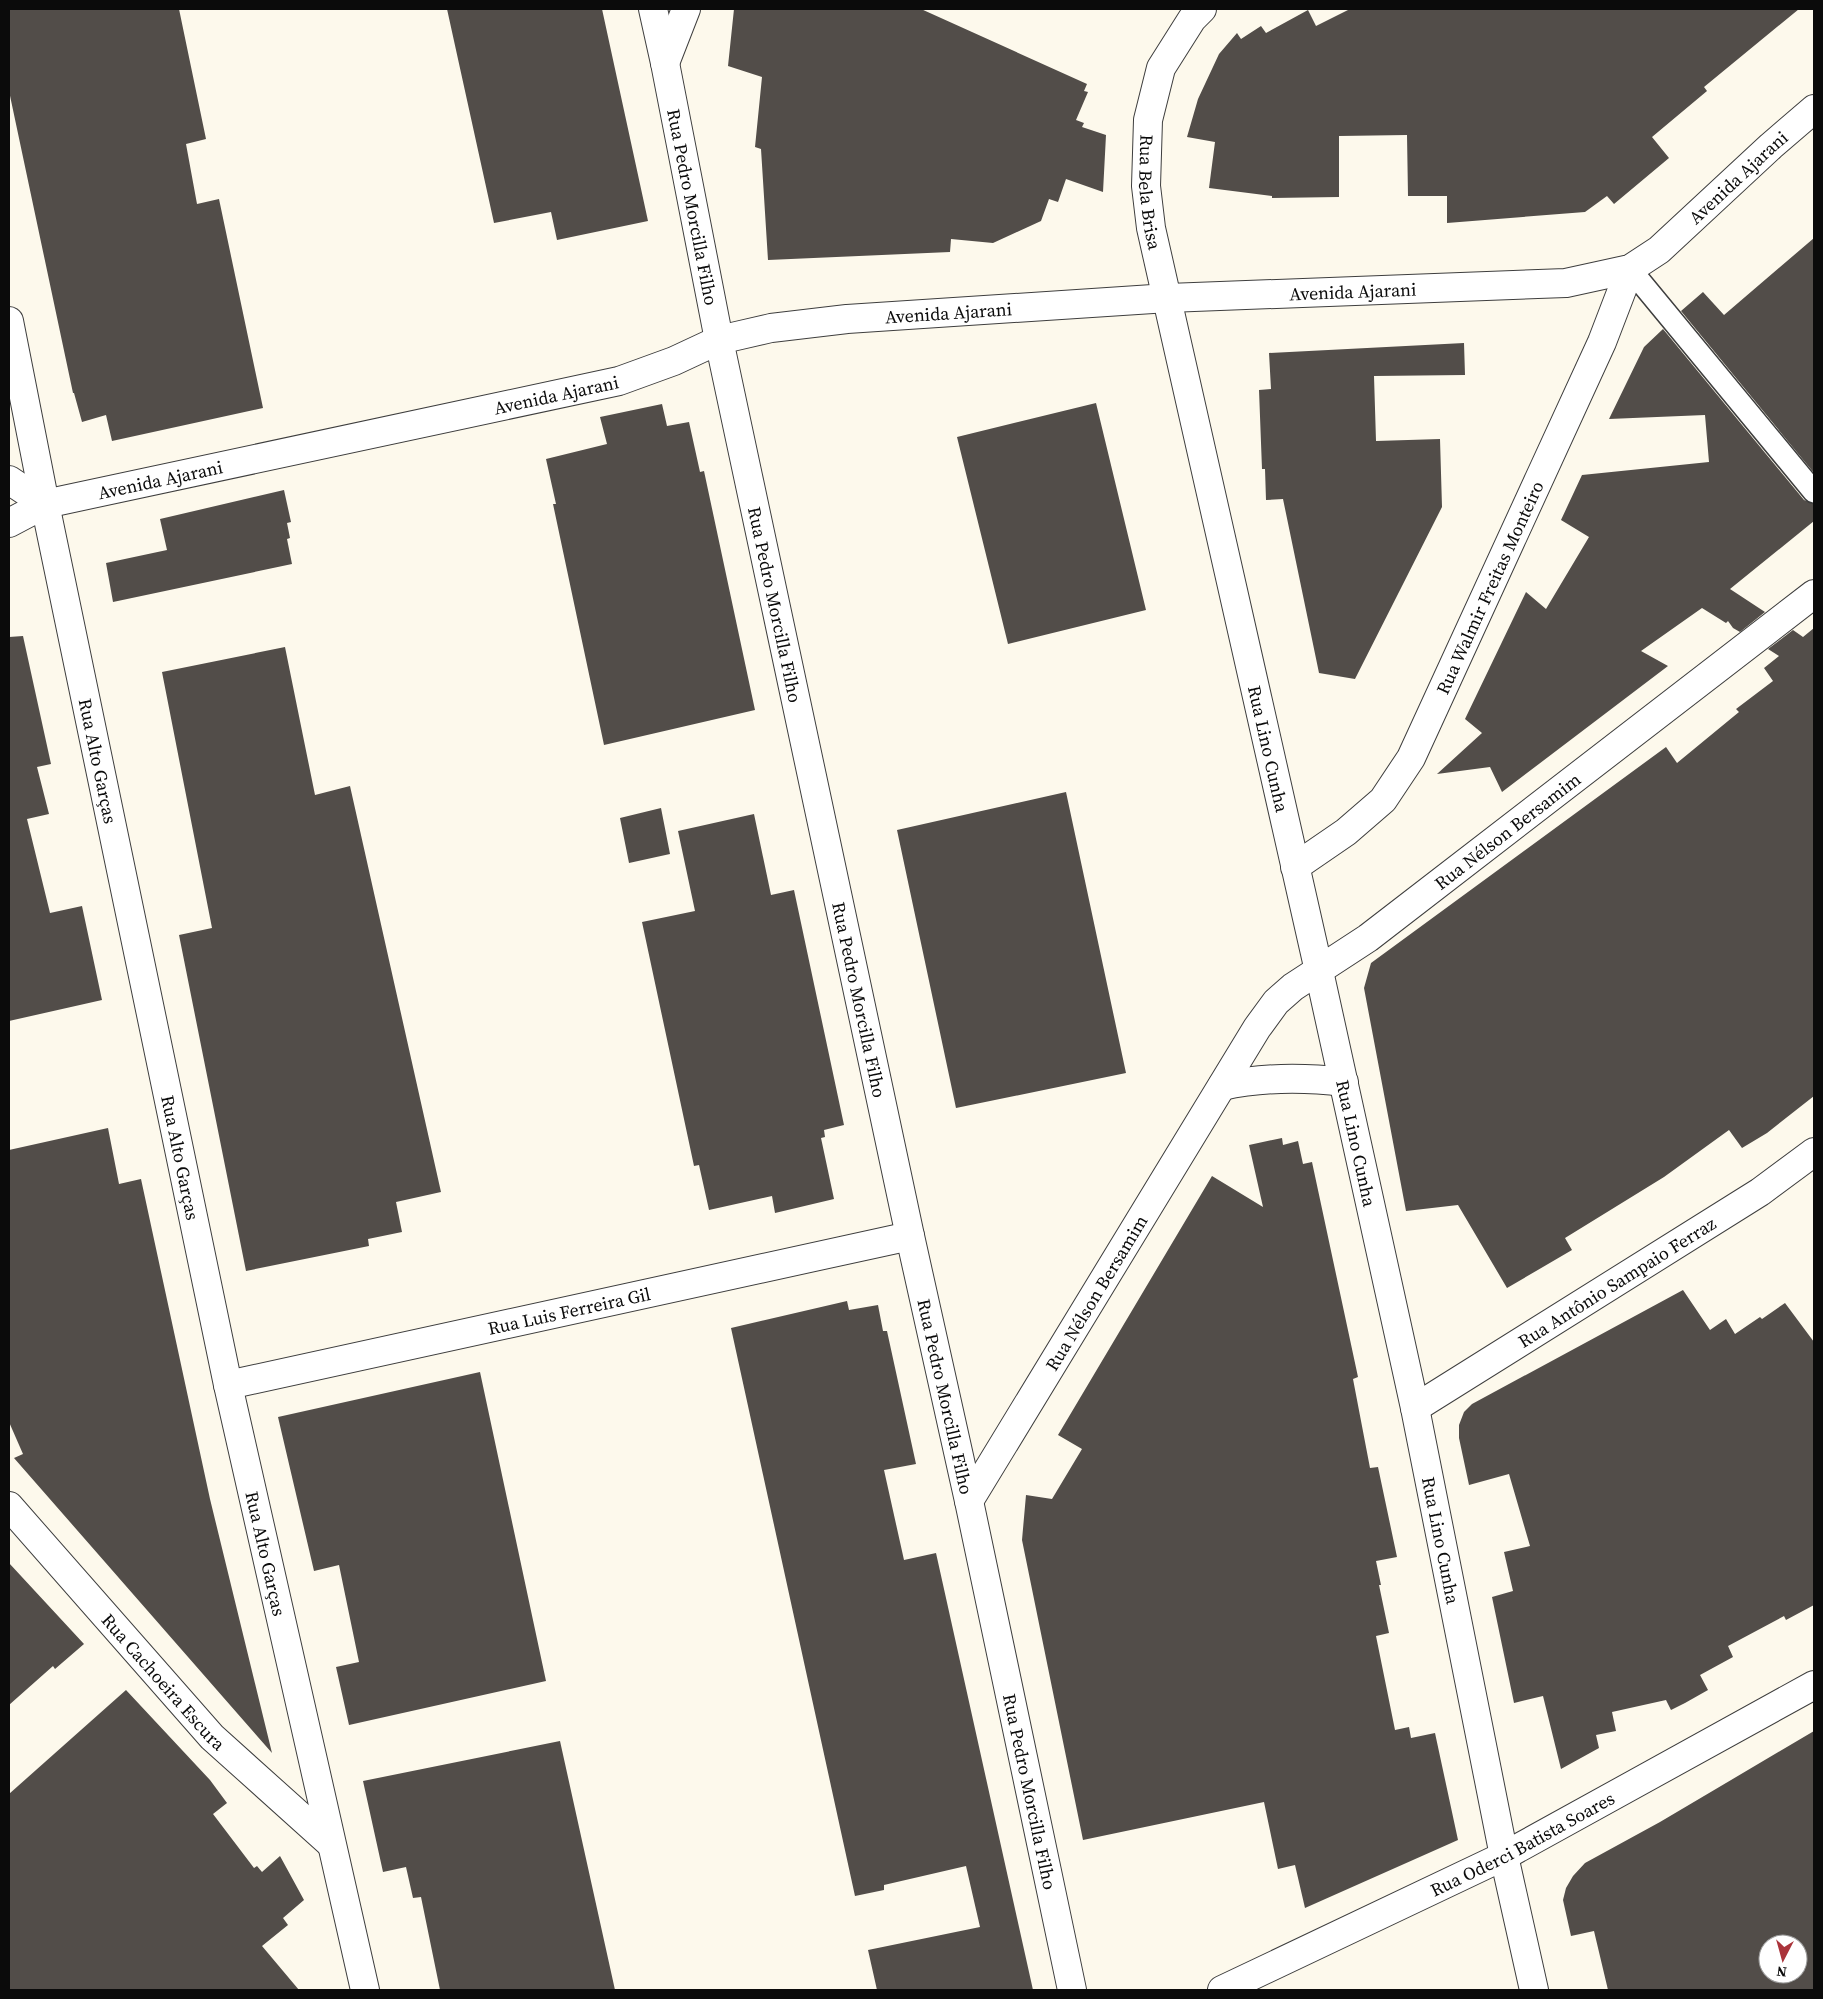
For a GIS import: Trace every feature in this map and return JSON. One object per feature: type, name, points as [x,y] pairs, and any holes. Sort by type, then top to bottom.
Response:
[{"type":"street","name":"Rua Pedro Morcilla Filho","points":[[653,9],[719,340],[910,1236],[969,1501],[1072,1990]]},
{"type":"street","points":[[665,63],[686,9]]},
{"type":"street","name":"Rua Bela Brisa","points":[[1168,298],[1151,228],[1146,186],[1148,120],[1162,68],[1192,19],[1202,9]]},
{"type":"street","name":"Avenida Ajarani","points":[[9,524],[45,504],[620,381],[674,362],[719,340],[771,328],[847,319],[1168,298],[1566,283],[1630,269],[1659,250],[1771,146],[1814,109]]},
{"type":"street","name":"Rua Walmir Freitas Monteiro","points":[[1295,867],[1346,832],[1383,800],[1411,758],[1602,342],[1630,269]]},
{"type":"street","name":"Rua Lino Cunha","points":[[1168,298],[1344,1082],[1415,1408],[1504,1856],[1534,1990]]},
{"type":"street","name":"Rua Alto Garças","points":[[9,321],[45,504],[228,1385],[330,1843],[365,1990]]},
{"type":"street","points":[[9,480],[45,504]]},
{"type":"street","name":"Rua Nélson Bersamim","points":[[969,1501],[1257,1028],[1276,1002],[1293,987],[1368,938],[1814,594]]},
{"type":"street","points":[[1222,1086],[1250,1080],[1279,1078],[1306,1078],[1344,1082]]},
{"type":"street","name":"Rua Antônio Sampaio Ferraz","points":[[1415,1408],[1752,1197],[1814,1152]]},
{"type":"street","name":"Rua Luis Ferreira Gil","points":[[228,1385],[910,1236]]},
{"type":"street","name":"Rua Cachoeira Escura","points":[[9,1506],[212,1737],[330,1843]]},
{"type":"street","name":"Rua Oderci Batista Soares","points":[[1222,1990],[1504,1856],[1814,1685]]},
{"type":"lane","points":[[1630,269],[1814,492]]},
{"type":"building","points":[[9,9],[179,9],[206,139],[186,144],[197,204],[219,199],[263,408],[112,441],[106,415],[82,422],[73,393],[9,91]]},
{"type":"building","points":[[447,9],[602,9],[648,221],[557,240],[551,212],[494,223]]},
{"type":"building","points":[[734,9],[921,9],[1087,84],[1084,91],[1088,92],[1076,120],[1084,123],[1082,127],[1106,135],[1103,192],[1066,179],[1058,202],[1049,199],[1041,221],[993,243],[951,239],[950,252],[768,260],[761,149],[755,147],[762,77],[728,66]]},
{"type":"building","points":[[1350,9],[1799,9],[1704,87],[1707,91],[1652,137],[1669,158],[1614,204],[1607,196],[1585,212],[1447,223],[1447,196],[1408,196],[1407,135],[1339,136],[1339,197],[1272,198],[1272,196],[1209,188],[1215,142],[1187,137],[1198,99],[1219,54],[1237,33],[1241,39],[1261,26],[1266,33],[1308,10],[1316,26]]},
{"type":"building","points":[[1814,238],[1814,473],[1681,311],[1703,292],[1724,315]]},
{"type":"building","points":[[1663,329],[1804,500],[1814,504],[1814,521],[1730,589],[1765,612],[1740,632],[1733,628],[1728,621],[1726,623],[1702,608],[1641,651],[1668,666],[1502,792],[1490,767],[1437,774],[1482,733],[1465,719],[1526,592],[1546,609],[1589,537],[1561,520],[1582,475],[1709,462],[1705,415],[1609,419],[1644,347]]},
{"type":"building","points":[[1464,343],[1465,375],[1374,376],[1376,441],[1440,439],[1442,507],[1355,679],[1319,673],[1283,499],[1266,500],[1265,469],[1262,469],[1259,390],[1271,389],[1269,353]]},
{"type":"building","points":[[1096,403],[1146,610],[1008,644],[957,437]]},
{"type":"building","points":[[662,404],[667,426],[689,422],[700,472],[704,471],[755,710],[604,745],[553,504],[556,504],[546,459],[607,444],[600,417]]},
{"type":"building","points":[[284,490],[291,522],[287,523],[290,538],[287,539],[292,564],[113,602],[106,563],[167,550],[160,519]]},
{"type":"building","points":[[1814,628],[1814,1096],[1767,1133],[1742,1148],[1729,1130],[1664,1177],[1565,1238],[1572,1250],[1507,1288],[1458,1205],[1406,1211],[1364,988],[1371,963],[1666,747],[1677,763],[1739,712],[1736,709],[1773,681],[1764,668],[1779,656],[1768,649],[1793,630],[1803,637]]},
{"type":"building","points":[[23,636],[51,764],[37,767],[49,814],[27,819],[50,913],[82,906],[102,1000],[9,1021],[9,637]]},
{"type":"building","points":[[285,647],[315,795],[350,786],[441,1192],[396,1202],[402,1232],[368,1239],[369,1246],[246,1271],[179,935],[212,928],[162,672]]},
{"type":"building","points":[[1066,792],[1126,1073],[956,1108],[897,830]]},
{"type":"building","points":[[661,808],[670,854],[629,863],[620,818]]},
{"type":"building","points":[[754,814],[771,895],[794,890],[844,1125],[824,1130],[825,1137],[821,1138],[834,1199],[775,1213],[772,1196],[709,1210],[699,1165],[694,1166],[642,922],[695,911],[678,831]]},
{"type":"building","points":[[108,1128],[119,1184],[141,1179],[210,1499],[272,1753],[14,1458],[23,1454],[9,1422],[9,1150]]},
{"type":"building","points":[[1282,1138],[1283,1145],[1298,1141],[1303,1164],[1312,1162],[1358,1377],[1353,1379],[1370,1468],[1378,1467],[1397,1557],[1376,1561],[1389,1633],[1376,1636],[1395,1730],[1409,1727],[1411,1738],[1435,1733],[1458,1840],[1305,1908],[1295,1865],[1278,1869],[1264,1802],[1083,1840],[1022,1540],[1026,1495],[1052,1499],[1082,1449],[1058,1435],[1212,1176],[1263,1207],[1249,1145]]},
{"type":"building","points":[[1683,1290],[1710,1330],[1726,1319],[1735,1334],[1785,1303],[1814,1342],[1814,1605],[1786,1620],[1784,1616],[1728,1646],[1733,1657],[1700,1675],[1708,1690],[1685,1703],[1671,1710],[1666,1700],[1612,1712],[1616,1731],[1596,1735],[1599,1748],[1561,1769],[1543,1696],[1514,1703],[1492,1597],[1513,1591],[1504,1552],[1530,1546],[1509,1474],[1469,1485],[1459,1438],[1459,1425],[1464,1412],[1472,1404]]},
{"type":"building","points":[[847,1301],[849,1310],[878,1305],[883,1331],[887,1331],[916,1464],[884,1470],[904,1560],[936,1553],[1033,1990],[877,1990],[868,1950],[980,1927],[966,1866],[884,1885],[884,1890],[855,1896],[731,1328]]},
{"type":"building","points":[[480,1372],[546,1681],[349,1725],[336,1667],[359,1662],[339,1565],[314,1571],[278,1417]]},
{"type":"building","points":[[9,1563],[84,1644],[55,1669],[53,1666],[9,1705]]},
{"type":"building","points":[[126,1690],[210,1780],[227,1803],[213,1814],[254,1868],[257,1866],[262,1872],[280,1856],[304,1900],[283,1918],[288,1925],[262,1946],[299,1990],[9,1990],[9,1794]]},
{"type":"building","points":[[1814,1731],[1814,1990],[1608,1990],[1594,1931],[1571,1936],[1563,1900],[1566,1888],[1573,1876],[1585,1863],[1660,1822]]},
{"type":"building","points":[[560,1741],[615,1990],[440,1990],[421,1897],[413,1898],[406,1867],[383,1872],[363,1781]]}]
